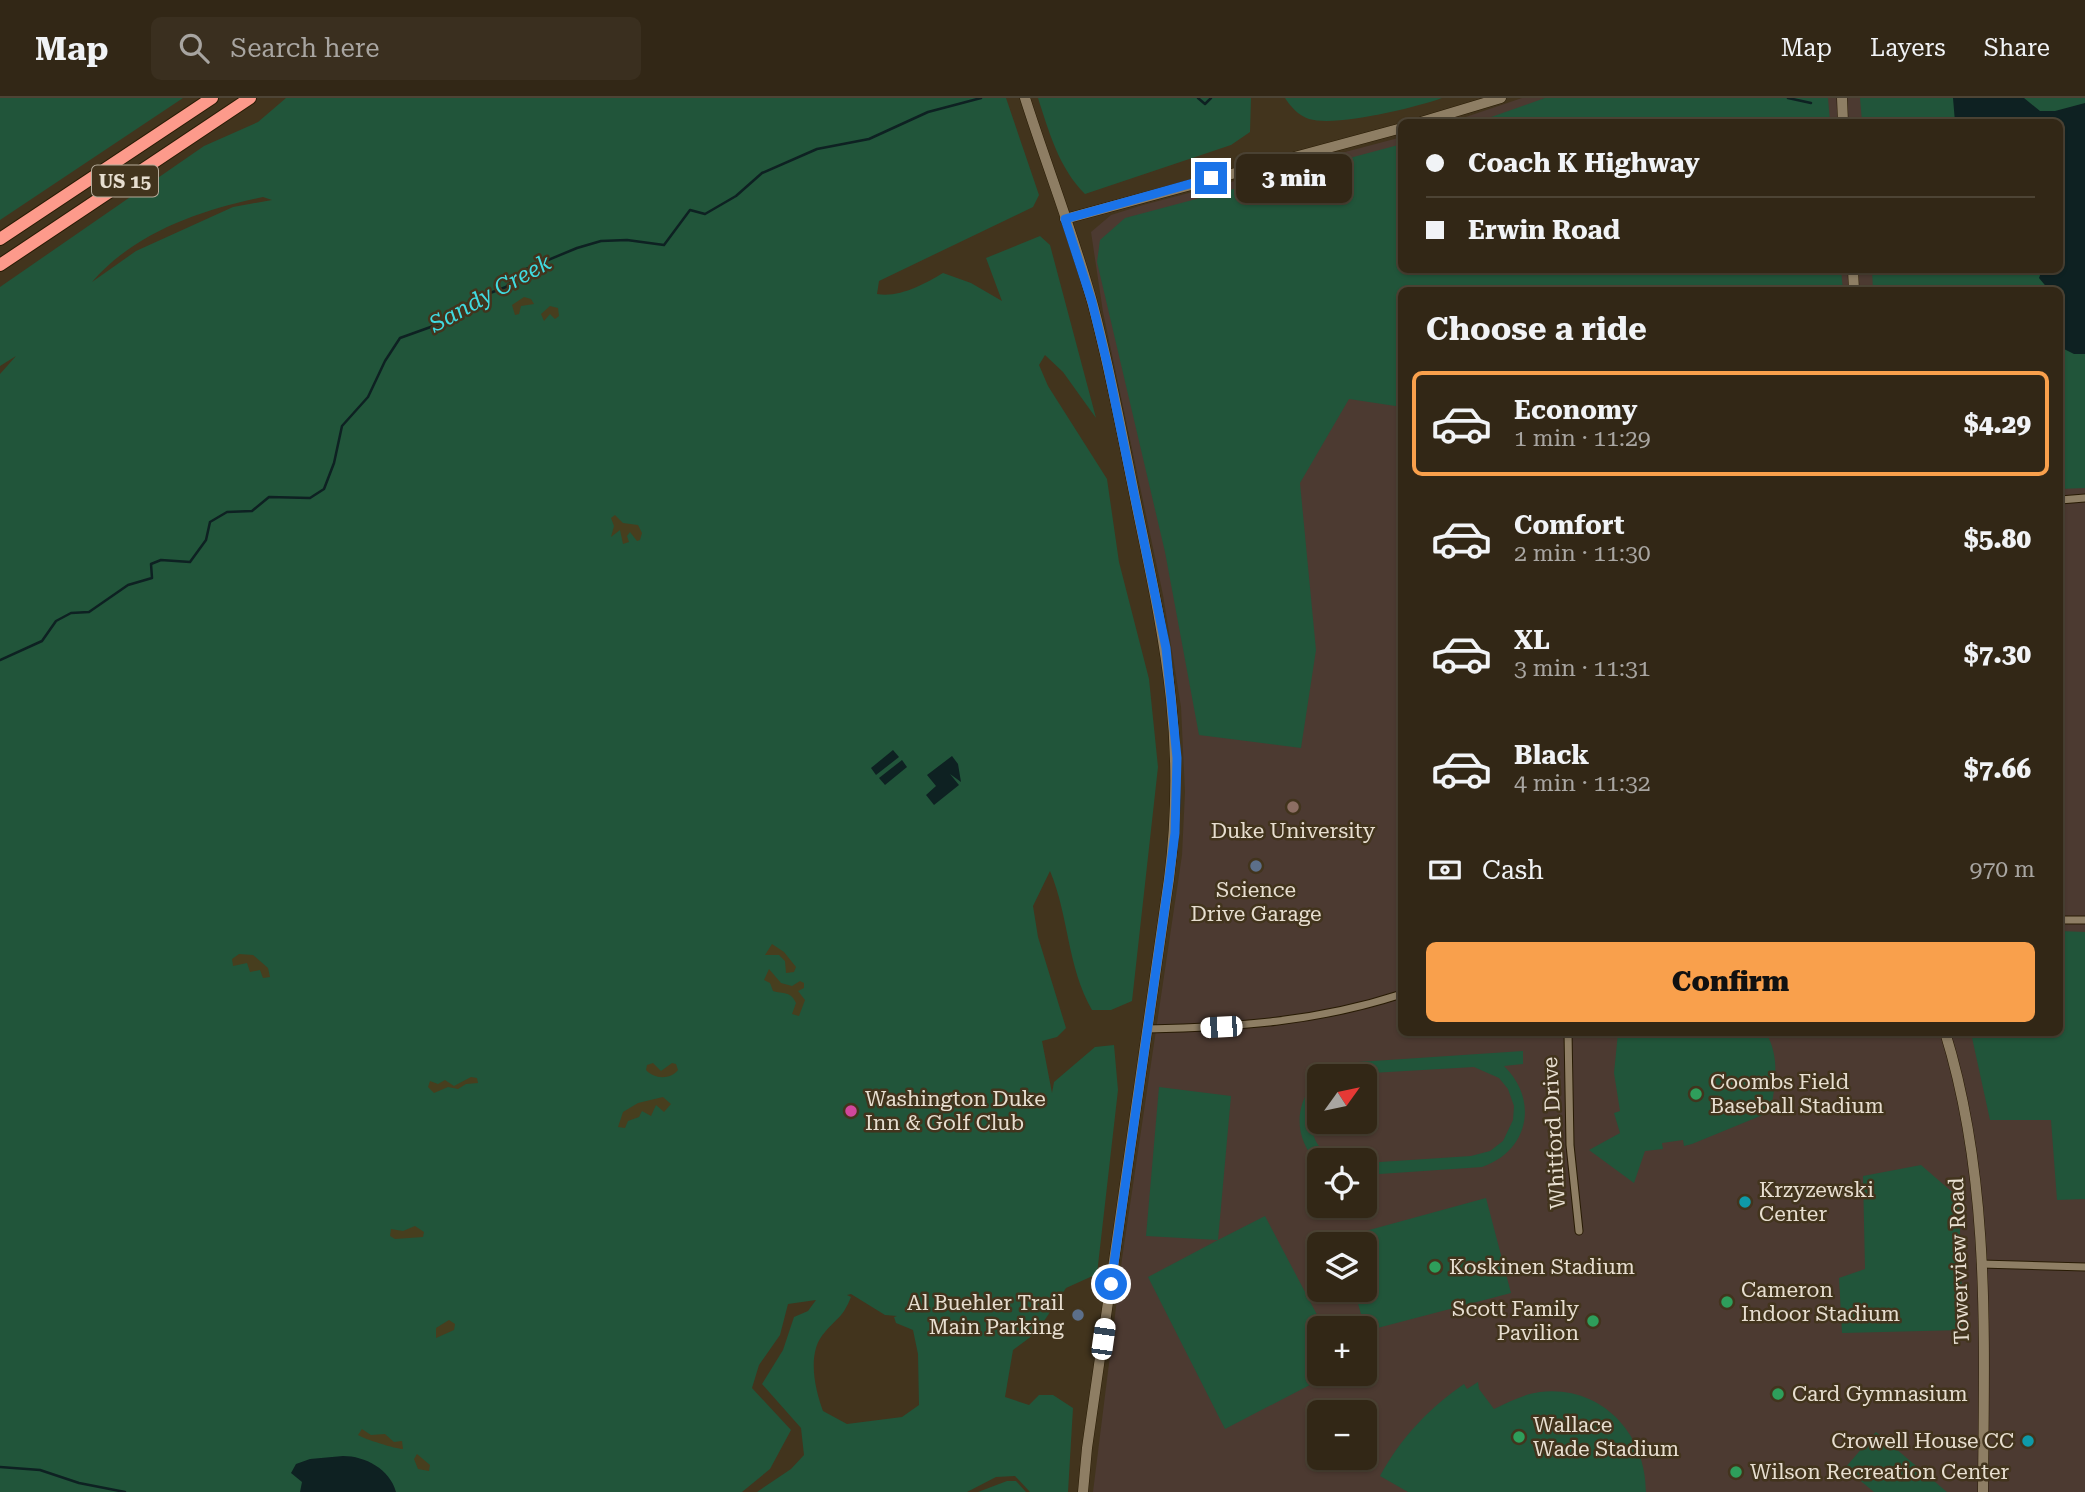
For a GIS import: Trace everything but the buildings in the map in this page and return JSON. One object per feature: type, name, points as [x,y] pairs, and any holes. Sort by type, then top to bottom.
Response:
[{"type":"highway","name":"US 15","points":[[0,239],[212,98]]},
{"type":"highway","name":"US 15","points":[[0,265],[250,98]]},
{"type":"main road","points":[[1025,98],[1092,302],[1107,363],[1172,693],[1177,758],[1175,833],[1087,1448],[1083,1492]]},
{"type":"main road","points":[[1431,119],[1501,98]]},
{"type":"main road","points":[[1842,98],[1843,119]]},
{"type":"main road","points":[[1065,219],[1398,129]]},
{"type":"main road","name":"Towerview Road","points":[[1946,1036],[1971,1133],[1981,1264],[1983,1492]]},
{"type":"street","points":[[2063,500],[2085,498]]},
{"type":"street","points":[[2063,920],[2085,920]]},
{"type":"street","points":[[1147,1029],[1301,1020],[1335,1014],[1398,995]]},
{"type":"street","name":"Whitford Drive","points":[[1568,1036],[1570,1145],[1579,1231]]},
{"type":"street","points":[[1981,1264],[2085,1267]]},
{"type":"shaded area","name":"Duke University","points":[[1522,98],[2085,98],[2085,1492],[1093,1492],[1122,1259],[1182,855],[1185,792],[1181,707],[1163,595],[1103,312],[1091,232],[1111,215],[1398,138],[1398,273],[2063,273],[2063,119],[1460,119]]},
{"type":"green space","points":[[0,98],[183,98],[0,220]]},
{"type":"green space","points":[[286,98],[1006,98],[1039,195],[1033,207],[879,281],[877,294],[903,292],[943,273],[971,283],[1002,301],[986,258],[1040,236],[1050,245],[1096,418],[1063,372],[1045,355],[1039,365],[1048,386],[1107,479],[1119,562],[1149,679],[1158,767],[1132,1001],[1111,1010],[1092,1010],[1078,976],[1050,871],[1033,906],[1038,937],[1066,1028],[1057,1037],[1042,1041],[1052,1093],[1054,1082],[1095,1047],[1114,1045],[1118,1090],[1097,1274],[1066,1288],[1036,1333],[1013,1350],[1005,1397],[1029,1405],[1039,1395],[1053,1395],[1073,1408],[1068,1492],[1030,1492],[1015,1476],[996,1477],[967,1492],[757,1492],[791,1469],[804,1455],[801,1428],[762,1384],[783,1350],[794,1317],[808,1311],[816,1300],[788,1304],[780,1335],[759,1365],[752,1388],[791,1430],[770,1469],[742,1492],[0,1492],[0,374],[16,356],[0,366],[0,287],[204,146],[258,122]],"holes":[[[263,197],[272,200],[233,207],[136,251],[92,282],[128,249],[170,226],[193,216]],[[851,1294],[885,1315],[897,1316],[894,1317],[896,1323],[913,1330],[918,1354],[919,1405],[902,1417],[847,1424],[823,1411],[815,1382],[816,1350],[819,1340],[845,1309],[851,1297],[847,1295]]]},
{"type":"green space","points":[[1038,98],[1251,98],[1250,132],[1231,145],[1085,194],[1062,161]]},
{"type":"green space","points":[[1285,98],[1442,98],[1356,119],[1321,121],[1302,116]]},
{"type":"green space","points":[[1545,98],[1828,98],[1830,119],[1486,119]]},
{"type":"green space","points":[[1860,98],[2085,98],[2085,488],[2063,489],[2063,287],[1873,287],[1872,273],[2063,273],[2063,119],[1862,119]]},
{"type":"green space","points":[[1398,145],[1398,273],[1841,273],[1843,287],[1398,287],[1398,406],[1349,399],[1300,483],[1316,650],[1301,748],[1199,735],[1165,552],[1097,262],[1100,240],[1125,218]]},
{"type":"green space","points":[[2063,931],[2085,932],[2085,1199],[2057,1200],[2051,1120],[1990,1120],[1972,1036],[2063,1036]]},
{"type":"green space","name":"Coombs Field Baseball Stadium","points":[[1618,1036],[1767,1036],[1775,1061],[1770,1112],[1692,1144],[1684,1146],[1683,1140],[1662,1143],[1663,1149],[1645,1151],[1634,1183],[1589,1150],[1620,1133],[1614,1113],[1620,1111],[1614,1073]]},
{"type":"green space","points":[[1523,1051],[1523,1064],[1504,1066],[1515,1079],[1525,1109],[1519,1137],[1510,1149],[1482,1167],[1377,1174],[1377,1162],[1471,1156],[1490,1151],[1503,1141],[1513,1120],[1514,1106],[1508,1089],[1499,1078],[1474,1067],[1377,1073],[1377,1064],[1341,1064]]},
{"type":"green space","points":[[1159,1087],[1231,1096],[1218,1240],[1146,1236]]},
{"type":"green space","points":[[1307,1093],[1307,1134],[1313,1134],[1321,1148],[1307,1149],[1302,1137],[1301,1107]]},
{"type":"green space","points":[[1921,1165],[1959,1198],[1963,1330],[1842,1333],[1839,1278],[1865,1269],[1863,1176]]},
{"type":"green space","name":"Koskinen Stadium","points":[[1486,1198],[1511,1293],[1377,1328],[1377,1316],[1362,1316],[1358,1302],[1377,1302],[1377,1232],[1362,1232]]},
{"type":"green space","points":[[1265,1216],[1307,1296],[1307,1302],[1310,1302],[1318,1316],[1307,1316],[1308,1386],[1225,1429],[1148,1277]]},
{"type":"green space","name":"Wallace Wade Stadium","points":[[1478,1382],[1479,1389],[1494,1409],[1522,1396],[1540,1392],[1582,1396],[1600,1405],[1616,1417],[1638,1450],[1644,1470],[1646,1492],[1408,1492],[1380,1476],[1406,1437],[1427,1414],[1464,1384],[1467,1389]]},
{"type":"green space","points":[[1876,1432],[1947,1492],[1874,1492],[1845,1468]]},
{"type":"green space","points":[[1007,1481],[1016,1481],[1026,1492],[978,1492]]},
{"type":"sand","points":[[524,297],[531,299],[534,304],[521,306],[519,314],[515,315],[512,305]]},
{"type":"sand","points":[[550,306],[558,308],[559,316],[555,319],[550,314],[544,321],[541,314]]},
{"type":"sand","points":[[615,515],[623,523],[638,525],[642,533],[640,540],[637,541],[630,532],[627,536],[629,542],[623,544],[620,530],[611,537],[614,526],[611,518]]},
{"type":"sand","points":[[772,944],[784,952],[796,967],[794,972],[786,973],[785,961],[779,955],[765,955]]},
{"type":"sand","points":[[239,954],[253,955],[268,968],[270,977],[263,978],[260,970],[250,972],[247,963],[233,966],[232,959]]},
{"type":"sand","points":[[769,969],[781,983],[792,986],[800,981],[804,983],[804,988],[798,991],[805,1000],[799,1016],[792,1014],[796,1003],[792,996],[773,991],[770,983],[764,980]]},
{"type":"sand","points":[[653,1063],[661,1071],[672,1063],[676,1064],[678,1070],[666,1077],[658,1077],[646,1070],[647,1065]]},
{"type":"sand","points":[[471,1077],[477,1078],[478,1083],[466,1084],[458,1089],[448,1087],[434,1093],[428,1087],[430,1081],[438,1084],[445,1080],[454,1086]]},
{"type":"sand","points":[[663,1097],[671,1104],[664,1112],[656,1105],[651,1116],[642,1111],[639,1117],[628,1121],[625,1128],[618,1127],[623,1112],[638,1103]]},
{"type":"sand","points":[[415,1226],[424,1232],[423,1237],[395,1239],[390,1236],[391,1229],[403,1231]]},
{"type":"sand","points":[[449,1320],[455,1324],[454,1330],[436,1338],[436,1328]]},
{"type":"sand","points":[[362,1429],[371,1435],[385,1434],[394,1442],[402,1441],[403,1449],[361,1437],[358,1435]]},
{"type":"sand","points":[[417,1454],[430,1465],[429,1471],[418,1469],[414,1459]]},
{"type":"water","points":[[1953,98],[2024,98],[2040,111],[2055,111],[2085,103],[2085,354],[2074,354],[2063,348],[2063,287],[2046,287],[2039,278],[2041,273],[2063,273],[2063,119],[1955,119]]},
{"type":"water","points":[[893,750],[899,757],[876,775],[871,768]]},
{"type":"water","points":[[952,756],[958,764],[961,782],[950,774],[959,785],[934,805],[926,795],[936,786],[927,775]]},
{"type":"water","points":[[902,760],[907,767],[885,785],[879,778]]},
{"type":"water","points":[[343,1456],[360,1458],[376,1465],[388,1477],[396,1492],[300,1492],[302,1482],[291,1473],[296,1464],[310,1459]]},
{"type":"waterway","name":"Sandy Creek","points":[[0,660],[42,641],[56,621],[71,613],[89,612],[128,585],[152,578],[151,564],[161,560],[190,562],[206,540],[210,522],[227,512],[252,511],[269,497],[310,498],[324,489],[334,463],[342,426],[368,397],[385,361],[400,338],[439,324],[474,299],[506,287],[524,270],[577,248],[601,241],[627,240],[664,245],[690,210],[705,214],[736,196],[762,173],[817,149],[869,139],[928,112],[981,98]]},
{"type":"waterway","name":"Sandy Creek","points":[[1198,98],[1205,104],[1211,98]]},
{"type":"waterway","points":[[1788,98],[1811,103]]},
{"type":"waterway","points":[[0,1467],[40,1470],[79,1483],[125,1492]]},
{"type":"place","name":"Duke University","points":[[1293,807]]},
{"type":"place","name":"Science Drive Garage","points":[[1256,866]]},
{"type":"place","name":"Coombs Field Baseball Stadium","points":[[1696,1094]]},
{"type":"place","name":"Washington Duke Inn & Golf Club","points":[[851,1111]]},
{"type":"place","name":"Krzyzewski Center","points":[[1745,1202]]},
{"type":"place","name":"Koskinen Stadium","points":[[1435,1267]]},
{"type":"place","name":"Cameron Indoor Stadium","points":[[1727,1302]]},
{"type":"place","name":"Al Buehler Trail Main Parking","points":[[1078,1315]]},
{"type":"place","name":"Scott Family Pavilion","points":[[1593,1321]]},
{"type":"place","name":"Card Gymnasium","points":[[1778,1394]]},
{"type":"place","name":"Wallace Wade Stadium","points":[[1519,1437]]},
{"type":"place","name":"Crowell House CC","points":[[2028,1441]]},
{"type":"place","name":"Wilson Recreation Center","points":[[1736,1472]]},
{"type":"route","points":[[1111,1284],[1175,833],[1177,758],[1166,648],[1107,363],[1092,302],[1065,219],[1211,178]]}]
